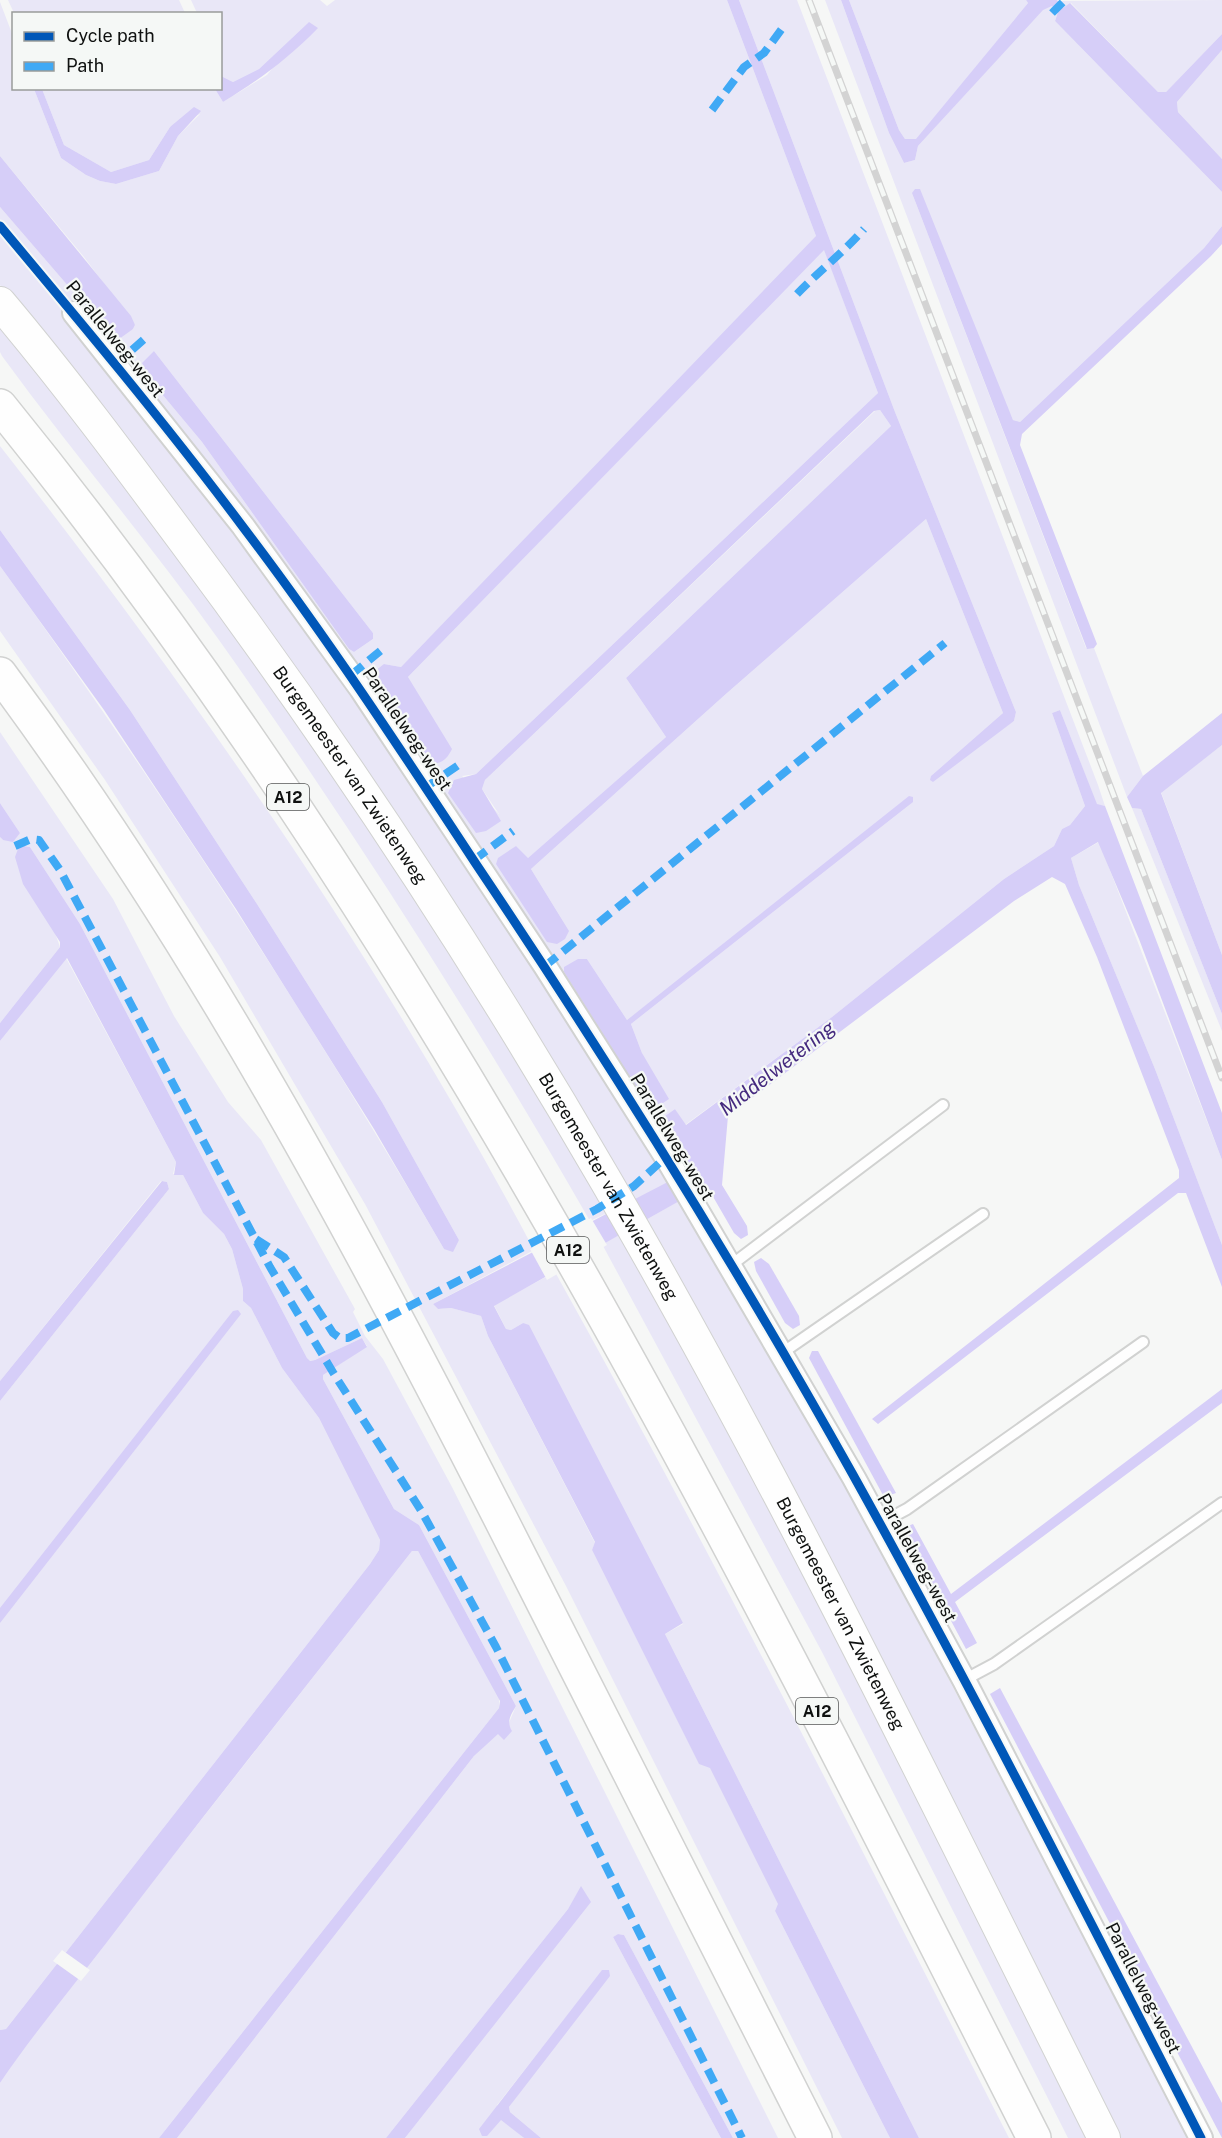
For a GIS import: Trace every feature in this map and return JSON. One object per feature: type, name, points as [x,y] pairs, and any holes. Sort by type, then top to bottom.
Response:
[{"type":"highway","name":"A12","points":[[0,406],[235,717],[397,963],[545,1210],[686,1461],[774,1627],[1034,2138]]},
{"type":"highway","points":[[0,674],[106,825],[201,973],[280,1104],[412,1344],[815,2138]]},
{"type":"main road","name":"Burgemeester van Zwietenweg","points":[[0,303],[149,493],[326,738],[424,882],[607,1183],[814,1565],[1104,2138]]},
{"type":"street","name":"Parallelweg-west","points":[[74,314],[243,526],[361,688],[545,966],[672,1168],[782,1353],[879,1524],[964,1680],[1201,2138]]},
{"type":"lane","points":[[730,1266],[943,1105]]},
{"type":"lane","points":[[782,1353],[982,1214]]},
{"type":"lane","points":[[879,1524],[907,1509],[1143,1342]]},
{"type":"lane","points":[[964,1680],[994,1664],[1222,1503]]},
{"type":"shaded area","points":[[8,0],[179,0],[185,12],[14,12]]},
{"type":"shaded area","points":[[191,0],[320,0],[327,6],[335,0],[727,0],[816,236],[814,241],[401,667],[384,664],[409,681],[408,677],[824,249],[878,393],[476,774],[462,776],[499,814],[482,789],[485,780],[875,411],[880,410],[891,426],[626,678],[666,737],[527,859],[515,846],[569,931],[531,869],[926,519],[1003,713],[931,776],[1014,721],[1016,712],[895,412],[739,0],[797,0],[1098,785],[1105,806],[1097,805],[1060,710],[1052,713],[1085,806],[1070,825],[1062,829],[1054,846],[1004,879],[832,1017],[685,1125],[675,1109],[665,1116],[686,1151],[687,1172],[634,1202],[0,285],[0,207],[113,338],[133,329],[135,325],[84,257],[0,156],[0,2],[12,33],[12,90],[34,90],[61,158],[86,175],[100,181],[116,184],[159,171],[178,136],[200,114],[170,127],[149,160],[111,172],[64,145],[42,90],[216,90],[223,102],[267,75],[309,22],[259,69],[233,82],[222,76],[222,12],[197,12]],"holes":[[[154,351],[373,633],[373,639],[354,652],[349,649],[202,442],[151,381]],[[913,802],[631,1024],[642,1053],[657,1107],[641,1095],[564,972],[587,959],[627,1020]]]},
{"type":"shaded area","points":[[825,0],[841,0],[889,133],[904,163],[915,160],[918,146],[1043,9],[1052,6],[1058,12],[1055,21],[1222,192],[1222,226],[1204,248],[1020,422],[1013,420],[912,193],[1086,648],[1094,648],[1143,776],[1127,797]]},
{"type":"shaded area","points":[[849,0],[1026,0],[1028,3],[916,140],[905,139],[899,130]]},
{"type":"shaded area","points":[[1222,0],[1222,34],[1166,92],[1158,92],[1071,3],[1063,8],[1057,1]]},
{"type":"shaded area","points":[[1222,50],[1222,159],[1178,112],[1177,102]]},
{"type":"shaded area","points":[[0,325],[243,641],[370,825],[510,1044],[607,1213],[590,1221],[458,999],[317,782],[193,604],[2,356]]},
{"type":"shaded area","points":[[0,446],[146,639],[285,836],[415,1040],[534,1250],[433,1304],[438,1309],[451,1308],[481,1316],[488,1336],[595,1543],[592,1550],[699,1763],[710,1767],[779,1904],[775,1911],[890,2138],[842,2138],[566,1586],[365,1204],[220,957],[105,780],[0,631],[0,566],[117,732],[230,902],[339,1074],[444,1249],[459,1240],[382,1102],[257,904],[130,710],[0,530]]},
{"type":"shaded area","points":[[0,732],[113,899],[174,1016],[228,1102],[261,1140],[355,1309],[353,1312],[365,1336],[383,1359],[452,1487],[778,2138],[733,2138],[624,1935],[618,1934],[613,1937],[721,2138],[541,2138],[510,2112],[509,2107],[609,1970],[603,1970],[497,2105],[501,2119],[524,2138],[405,2138],[589,1902],[581,1887],[568,1909],[386,2138],[177,2138],[474,1756],[493,1736],[508,1725],[516,1706],[419,1525],[394,1509],[323,1379],[323,1375],[367,1346],[362,1338],[309,1361],[80,924],[30,847],[24,846],[60,947],[0,1023],[0,837],[3,840],[20,833],[0,803]]},
{"type":"shaded area","points":[[1222,745],[1222,955],[1161,792]]},
{"type":"shaded area","points":[[1132,808],[1141,809],[1222,1014],[1222,1031]]},
{"type":"shaded area","points":[[1099,842],[1222,1160],[1222,1245],[1155,1069],[1079,885],[1071,858]]},
{"type":"shaded area","points":[[66,958],[176,1162],[173,1174],[183,1175],[203,1213],[224,1234],[232,1249],[243,1289],[243,1301],[251,1308],[282,1368],[319,1418],[380,1540],[379,1550],[370,1564],[6,2029],[0,2030],[0,1401],[169,1189],[167,1182],[161,1181],[0,1381],[0,1041]]},
{"type":"shaded area","points":[[680,1200],[857,1503],[1188,2138],[1118,2138],[646,1220]]},
{"type":"shaded area","points":[[619,1235],[788,1540],[1091,2138],[1068,2138],[822,1652],[602,1244]]},
{"type":"shaded area","points":[[555,1272],[729,1595],[1009,2138],[919,2138],[665,1634],[683,1624],[523,1323],[511,1330],[506,1329],[494,1305]]},
{"type":"shaded area","points":[[412,1551],[418,1551],[499,1696],[499,1708],[159,2138],[0,2138],[0,2083],[30,2038]]},
{"type":"water","points":[[727,0],[739,0],[895,412],[1016,712],[1014,721],[933,782],[930,780],[931,776],[1003,713],[926,519],[531,869],[569,931],[565,939],[557,944],[547,942],[496,864],[498,858],[516,846],[528,858],[666,737],[626,678],[891,426],[880,410],[874,411],[485,780],[482,789],[501,821],[486,831],[476,833],[448,793],[454,780],[476,774],[878,393],[824,250],[408,677],[452,749],[442,761],[427,764],[378,692],[372,681],[375,671],[384,664],[401,667],[816,236]]},
{"type":"water","points":[[841,0],[849,0],[899,130],[905,139],[916,139],[1028,3],[1026,0],[1057,0],[1063,8],[1070,3],[1158,92],[1166,92],[1222,34],[1222,50],[1177,102],[1178,112],[1222,159],[1222,192],[1055,21],[1058,12],[1052,6],[1043,10],[918,146],[915,160],[904,163],[889,133]]},
{"type":"water","points":[[309,22],[318,28],[273,68],[223,102],[216,90],[222,90],[222,76],[233,82],[259,69]]},
{"type":"water","points":[[34,90],[42,90],[64,145],[111,172],[149,160],[170,127],[194,107],[201,111],[178,136],[159,171],[116,184],[86,175],[61,158]]},
{"type":"water","points":[[0,156],[131,316],[135,325],[133,329],[119,339],[113,338],[0,207]]},
{"type":"water","points":[[915,189],[920,189],[1013,420],[1020,422],[1204,248],[1222,226],[1222,244],[1211,256],[1022,434],[1020,445],[1097,644],[1094,648],[1087,649],[912,193]]},
{"type":"water","points":[[154,351],[373,633],[373,639],[354,652],[349,649],[202,442],[151,381],[142,363]]},
{"type":"water","points":[[0,530],[130,710],[257,904],[382,1102],[459,1240],[453,1252],[444,1249],[374,1129],[236,909],[104,710],[0,566]]},
{"type":"water","name":"Middelwetering","points":[[1060,710],[1097,804],[1105,806],[1222,1113],[1222,1160],[1139,939],[1098,842],[1071,858],[1079,885],[1155,1069],[1222,1245],[1222,1287],[1186,1193],[1178,1193],[878,1424],[872,1419],[1179,1178],[1179,1170],[1097,957],[1065,884],[1052,877],[1014,901],[728,1116],[722,1185],[747,1226],[748,1235],[741,1239],[734,1233],[708,1188],[704,1187],[494,1306],[506,1329],[511,1330],[523,1323],[529,1325],[683,1623],[665,1634],[919,2138],[890,2138],[775,1911],[778,1904],[710,1768],[699,1764],[592,1550],[595,1542],[488,1336],[481,1316],[451,1308],[438,1309],[433,1304],[687,1172],[686,1151],[665,1116],[675,1109],[686,1125],[832,1017],[1004,879],[1054,846],[1062,829],[1070,825],[1085,806],[1052,713]]},
{"type":"water","points":[[1222,713],[1222,745],[1161,793],[1222,955],[1222,1014],[1141,809],[1132,808],[1127,797],[1143,776]]},
{"type":"water","points":[[909,796],[913,797],[913,802],[631,1024],[642,1053],[669,1099],[657,1107],[641,1095],[564,972],[564,967],[578,959],[587,959],[627,1020]]},
{"type":"water","points":[[0,803],[20,833],[13,842],[0,837]]},
{"type":"water","points":[[24,846],[30,847],[80,924],[307,1358],[310,1361],[315,1360],[362,1338],[367,1347],[323,1375],[323,1379],[394,1509],[419,1525],[516,1706],[509,1721],[512,1731],[504,1740],[498,1734],[474,1756],[177,2138],[159,2138],[499,1708],[500,1701],[418,1551],[412,1551],[182,1844],[0,2083],[0,2030],[6,2029],[370,1564],[379,1550],[380,1540],[319,1418],[282,1368],[251,1308],[243,1301],[243,1289],[232,1249],[224,1234],[203,1213],[183,1175],[174,1175],[176,1162],[67,958],[0,1041],[0,1023],[60,947],[60,942],[23,884],[15,857],[18,849]]},
{"type":"water","points":[[162,1181],[167,1182],[169,1189],[0,1401],[0,1381]]},
{"type":"water","points":[[761,1258],[769,1264],[799,1316],[800,1325],[793,1329],[785,1323],[756,1271],[754,1262]]},
{"type":"water","points":[[238,1310],[241,1314],[0,1623],[0,1608],[233,1311]]},
{"type":"water","points":[[812,1351],[818,1351],[896,1493],[884,1497],[809,1358]]},
{"type":"water","points":[[1222,1389],[1222,1403],[955,1602],[977,1643],[966,1649],[905,1534],[908,1526],[913,1524],[951,1594]]},
{"type":"water","points":[[1000,1688],[1222,2103],[1222,2138],[990,1694]]},
{"type":"water","points":[[581,1886],[591,1902],[405,2138],[386,2138],[568,1909]]},
{"type":"water","points":[[618,1934],[624,1935],[733,2138],[721,2138],[613,1937]]},
{"type":"water","points":[[602,1970],[609,1970],[610,1976],[509,2107],[510,2112],[541,2138],[524,2138],[501,2120],[487,2136],[482,2136],[479,2129]]},
{"type":"pier","points":[[591,1218],[607,1245],[547,1280],[530,1249]]},
{"type":"pier","points":[[62,1950],[90,1970],[81,1981],[53,1961]]},
{"type":"railway","points":[[809,0],[1222,1078]]},
{"type":"marked path","points":[[1052,13],[1063,2]]},
{"type":"marked path","points":[[712,110],[744,67],[764,53],[784,26]]},
{"type":"marked path","points":[[797,294],[864,229]]},
{"type":"marked path","points":[[115,365],[149,335]]},
{"type":"marked path","points":[[545,966],[945,643]]},
{"type":"marked path","points":[[351,675],[384,648]]},
{"type":"marked path","points":[[426,787],[463,762]]},
{"type":"marked path","points":[[474,860],[513,831]]},
{"type":"marked path","points":[[15,846],[31,839],[39,840],[60,870],[270,1267],[334,1374],[422,1512],[496,1647],[742,2138]]},
{"type":"marked path","points":[[256,1239],[284,1257],[333,1333],[340,1338],[348,1338],[597,1209],[634,1186],[666,1157]]},
{"type":"cycle path","points":[[0,226],[184,450],[304,610],[526,938],[623,1089],[763,1318],[852,1473],[986,1721],[1201,2138]]}]
